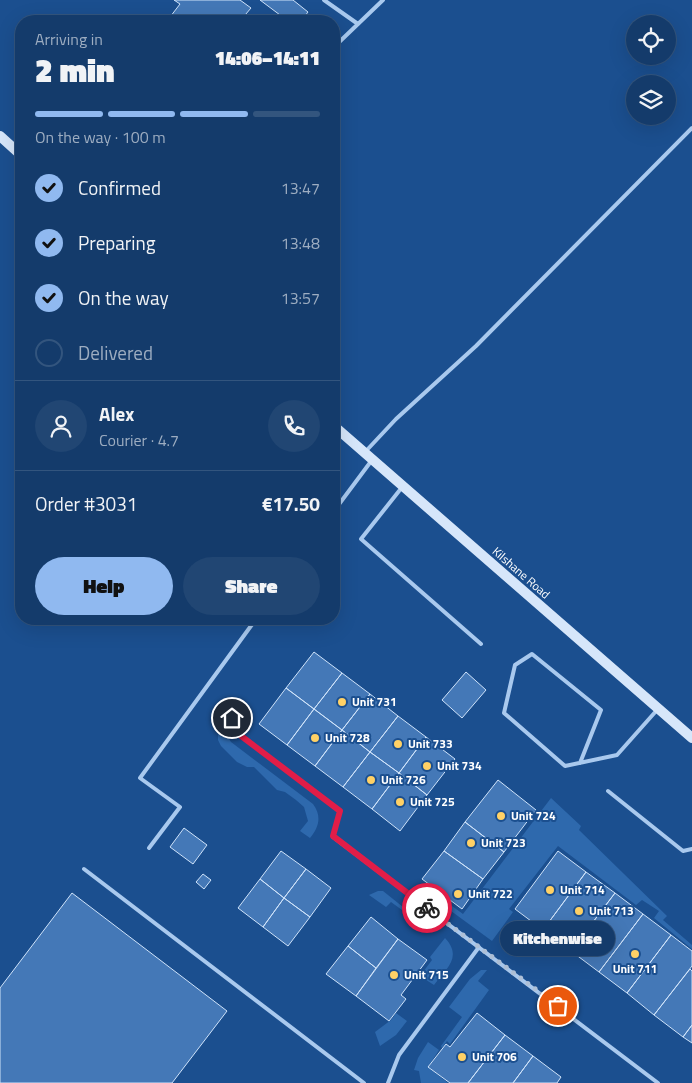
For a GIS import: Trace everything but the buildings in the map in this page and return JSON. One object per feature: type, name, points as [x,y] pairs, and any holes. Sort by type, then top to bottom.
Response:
[{"type":"street","points":[[0,136],[15,149]]},
{"type":"street","name":"Kilshane Road","points":[[340,431],[692,738]]},
{"type":"lane","points":[[324,0],[358,24]]},
{"type":"lane","points":[[340,42],[383,0]]},
{"type":"lane","points":[[340,501],[368,456],[396,419],[476,346],[692,128]]},
{"type":"lane","points":[[403,486],[361,539],[481,644]]},
{"type":"lane","points":[[149,848],[180,807],[140,778],[252,625]]},
{"type":"lane","points":[[580,763],[601,710],[532,654],[516,666],[504,713],[565,766],[580,763],[617,755],[658,708]]},
{"type":"lane","points":[[232,718],[232,729],[340,811],[333,836],[658,1083]]},
{"type":"lane","points":[[608,791],[682,851],[692,849]]},
{"type":"lane","points":[[84,869],[364,1083]]},
{"type":"lane","points":[[388,1083],[399,1055],[479,947]]},
{"type":"shaded area","points":[[218,710],[224,715],[222,727],[231,742],[316,808],[318,821],[316,830],[310,838],[300,831],[308,821],[304,807],[285,792],[277,790],[254,767],[247,767],[237,762],[221,746],[218,740]]},
{"type":"shaded area","points":[[551,798],[581,826],[579,830],[667,916],[663,920],[692,945],[692,949],[654,918],[659,911],[642,900],[636,905],[558,846],[509,909],[513,912],[492,941],[421,889],[423,885],[463,914]]},
{"type":"shaded area","points":[[383,891],[403,907],[402,910],[391,902],[386,907],[369,895]]},
{"type":"shaded area","points":[[445,938],[453,951],[453,957],[448,968],[434,985],[420,976],[432,960],[430,957]]},
{"type":"shaded area","points":[[481,970],[487,970],[478,981],[489,990],[450,1044],[447,1041],[442,1048],[441,1046],[462,1017],[449,1007],[470,979]]},
{"type":"shaded area","points":[[396,1013],[407,1021],[396,1035],[380,1046],[375,1032],[391,1020]]},
{"type":"shaded area","points":[[428,1042],[439,1050],[428,1067],[448,1083],[421,1083],[419,1071],[414,1070],[418,1058]]},
{"type":"way so far","points":[[427,908],[558,1006]]},
{"type":"place","name":"Unit 731","points":[[342,702]]},
{"type":"place","name":"Unit 728","points":[[315,738]]},
{"type":"place","name":"Unit 733","points":[[398,744]]},
{"type":"place","name":"Unit 734","points":[[427,766]]},
{"type":"place","name":"Unit 726","points":[[371,780]]},
{"type":"place","name":"Unit 725","points":[[400,802]]},
{"type":"place","name":"Unit 724","points":[[501,816]]},
{"type":"place","name":"Unit 723","points":[[471,843]]},
{"type":"place","name":"Unit 714","points":[[550,890]]},
{"type":"place","name":"Unit 722","points":[[458,894]]},
{"type":"place","name":"Unit 713","points":[[579,911]]},
{"type":"place","name":"Unit 711","points":[[635,954]]},
{"type":"place","name":"Unit 715","points":[[394,975]]},
{"type":"place","name":"Kitchenwise","points":[[558,1006]]},
{"type":"place","name":"Unit 706","points":[[462,1057]]},
{"type":"route","points":[[232,718],[232,729],[340,811],[333,836],[427,908]]}]
